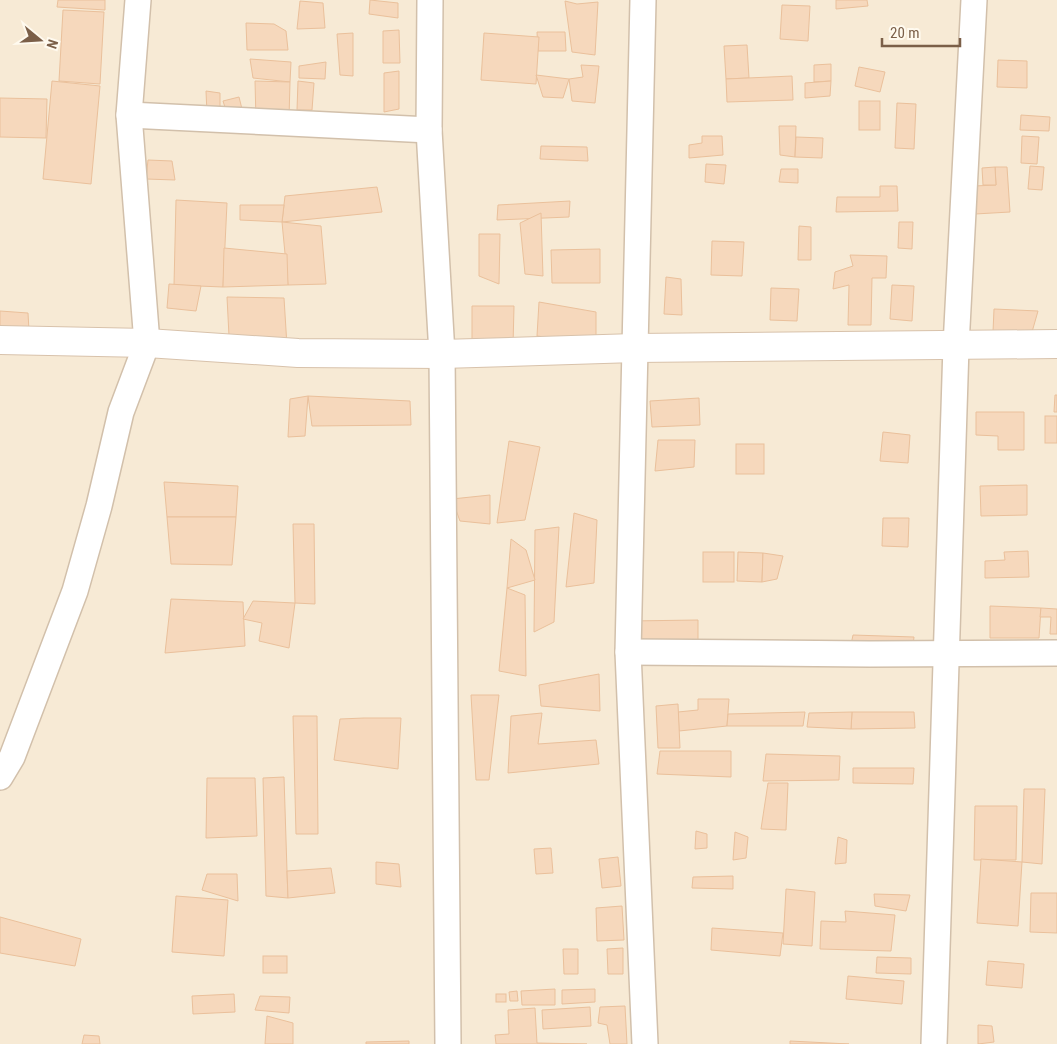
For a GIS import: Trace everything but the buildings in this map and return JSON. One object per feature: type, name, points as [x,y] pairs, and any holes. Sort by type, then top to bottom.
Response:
[{"type":"street","points":[[0,777],[12,758],[76,591],[99,506],[121,412],[147,343],[129,116],[138,0]]},
{"type":"street","points":[[430,0],[429,130],[442,354],[448,1044]]},
{"type":"street","points":[[643,0],[628,652],[645,1044]]},
{"type":"street","points":[[934,1044],[956,346],[974,0]]},
{"type":"street","points":[[129,116],[429,130]]},
{"type":"street","points":[[0,340],[147,343],[298,353],[442,354],[635,348],[956,346],[994,343],[1057,344]]},
{"type":"street","points":[[628,652],[1057,653]]},
{"type":"shaded area","points":[[0,0],[1057,0],[1057,1044],[0,1044]]}]
